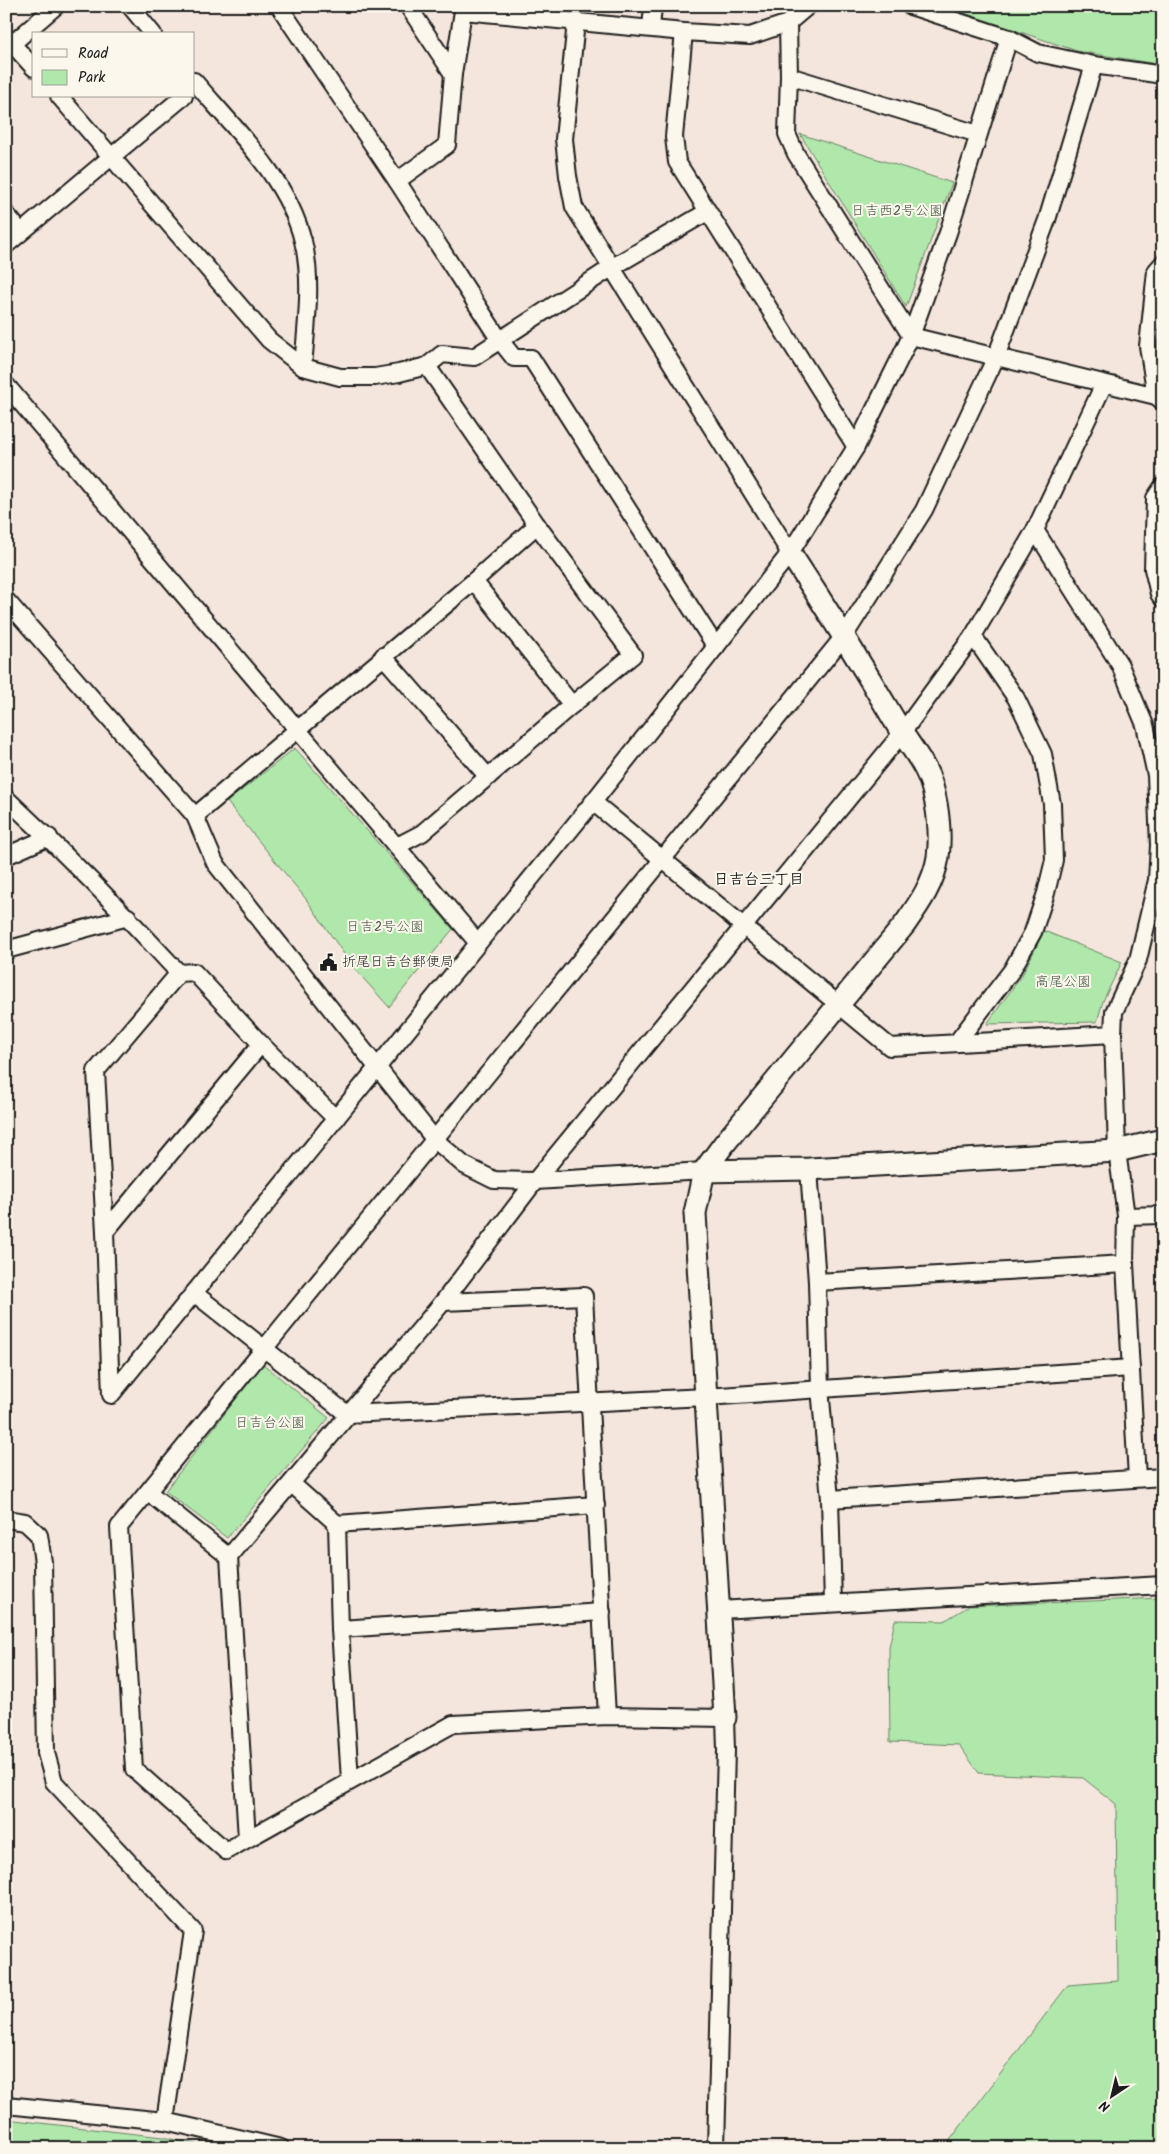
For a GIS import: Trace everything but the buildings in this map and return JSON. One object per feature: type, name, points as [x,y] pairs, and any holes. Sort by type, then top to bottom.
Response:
[{"type":"street","points":[[32,66],[8,43],[56,6]]},
{"type":"street","points":[[130,6],[151,32]]},
{"type":"street","points":[[279,6],[397,180],[500,340],[514,358],[531,358],[716,647]]},
{"type":"street","points":[[408,6],[453,74]]},
{"type":"street","points":[[651,28],[653,6]]},
{"type":"street","points":[[397,180],[447,145],[453,74],[463,11],[684,32],[750,36],[788,23],[808,6]]},
{"type":"street","points":[[910,6],[1009,38],[1038,54],[1094,65],[1163,75]]},
{"type":"street","points":[[576,22],[564,139],[574,207],[790,553],[845,635],[902,733],[923,764],[932,786],[938,817],[938,857],[927,892],[905,924],[704,1171],[695,1213],[726,1750],[716,2148]]},
{"type":"street","points":[[788,23],[787,134],[796,154],[910,336],[1159,399],[1148,346],[1156,271],[1163,263]]},
{"type":"street","points":[[684,32],[674,137],[677,162],[856,447]]},
{"type":"street","points":[[336,1119],[261,1044],[194,972],[179,973],[96,1071],[105,1232],[111,1395],[336,1119],[376,1067],[593,802],[790,553],[856,447],[910,336],[948,233],[1009,38]]},
{"type":"street","points":[[725,1718],[607,1716],[453,1724],[226,1851],[134,1769],[120,1527],[845,635],[924,510],[996,357],[1047,220],[1094,65]]},
{"type":"street","points":[[789,76],[978,134]]},
{"type":"street","points":[[195,85],[264,165],[289,203],[304,241],[308,279],[308,312],[303,367]]},
{"type":"street","points":[[60,98],[112,156],[269,340],[303,367],[340,378],[360,378],[399,373],[427,366],[442,354],[474,357],[612,268],[707,212]]},
{"type":"street","points":[[6,245],[182,98]]},
{"type":"street","points":[[6,214],[21,232]]},
{"type":"street","points":[[397,846],[422,833],[633,655],[537,525],[427,366]]},
{"type":"street","points":[[247,1838],[228,1557],[292,1484],[347,1414],[443,1302],[535,1182],[902,733],[973,636],[1035,530],[1104,384]]},
{"type":"street","points":[[6,385],[478,943]]},
{"type":"street","points":[[1163,486],[1155,498],[1153,569],[1159,594],[1163,599]]},
{"type":"street","points":[[195,816],[474,581],[537,525]]},
{"type":"street","points":[[1035,530],[1120,665],[1145,725],[1156,775],[1159,845],[1156,880],[1138,960],[1114,1012],[1113,1034],[1117,1150],[1126,1216],[1126,1264],[1137,1478]]},
{"type":"street","points":[[474,581],[572,705]]},
{"type":"street","points":[[6,600],[195,816],[215,863],[435,1140],[464,1165],[494,1180],[535,1182],[704,1171],[809,1169],[1117,1150],[1163,1140]]},
{"type":"street","points":[[958,1042],[1012,970],[1033,932],[1046,893],[1054,860],[1052,804],[1043,754],[1016,698],[973,636]]},
{"type":"street","points":[[383,656],[488,777]]},
{"type":"street","points":[[6,798],[128,917],[179,973]]},
{"type":"street","points":[[593,802],[744,924],[890,1047],[1113,1034]]},
{"type":"street","points":[[6,856],[48,837]]},
{"type":"street","points":[[6,950],[128,917]]},
{"type":"street","points":[[105,1232],[261,1044]]},
{"type":"street","points":[[809,1169],[817,1282],[820,1388],[830,1499],[833,1603]]},
{"type":"street","points":[[1126,1216],[1163,1215]]},
{"type":"street","points":[[817,1282],[1126,1264]]},
{"type":"street","points":[[194,1293],[347,1414],[706,1397],[1131,1368]]},
{"type":"street","points":[[443,1302],[584,1296],[607,1716]]},
{"type":"street","points":[[830,1499],[1163,1477]]},
{"type":"street","points":[[292,1484],[337,1524],[596,1505]]},
{"type":"street","points":[[148,1492],[228,1557]]},
{"type":"street","points":[[6,1520],[25,1522],[39,1534],[43,1562],[46,1753],[54,1782],[192,1931],[165,2121]]},
{"type":"street","points":[[337,1524],[340,1629],[350,1780]]},
{"type":"street","points":[[719,1610],[1163,1585]]},
{"type":"street","points":[[340,1629],[602,1612]]},
{"type":"street","points":[[6,2105],[165,2121],[281,2148]]},
{"type":"green space","points":[[943,6],[1154,6],[1163,15],[1163,65],[1077,51]]},
{"type":"green space","name":"日吉西2号公園","points":[[800,134],[952,183],[906,307]]},
{"type":"green space","name":"日吉2号公園","points":[[295,748],[453,929],[389,1007],[353,967],[306,899],[227,802]]},
{"type":"green space","name":"高尾公園","points":[[1044,931],[1122,962],[1103,1001],[1097,1022],[987,1024],[1022,975]]},
{"type":"green space","name":"日吉台公園","points":[[263,1364],[329,1418],[227,1538],[165,1491]]},
{"type":"green space","points":[[1163,1598],[1163,2148],[944,2148],[1068,1985],[1118,1981],[1116,1804],[1083,1778],[979,1773],[959,1745],[890,1742],[889,1647],[895,1620],[944,1621],[969,1606]]},
{"type":"green space","points":[[6,2119],[162,2137],[213,2148],[6,2148]]},
{"type":"place","name":"折尾日吉台郵便局","points":[[328,962]]},
{"type":"district","name":"日吉台三丁目","points":[[759,880]]}]
